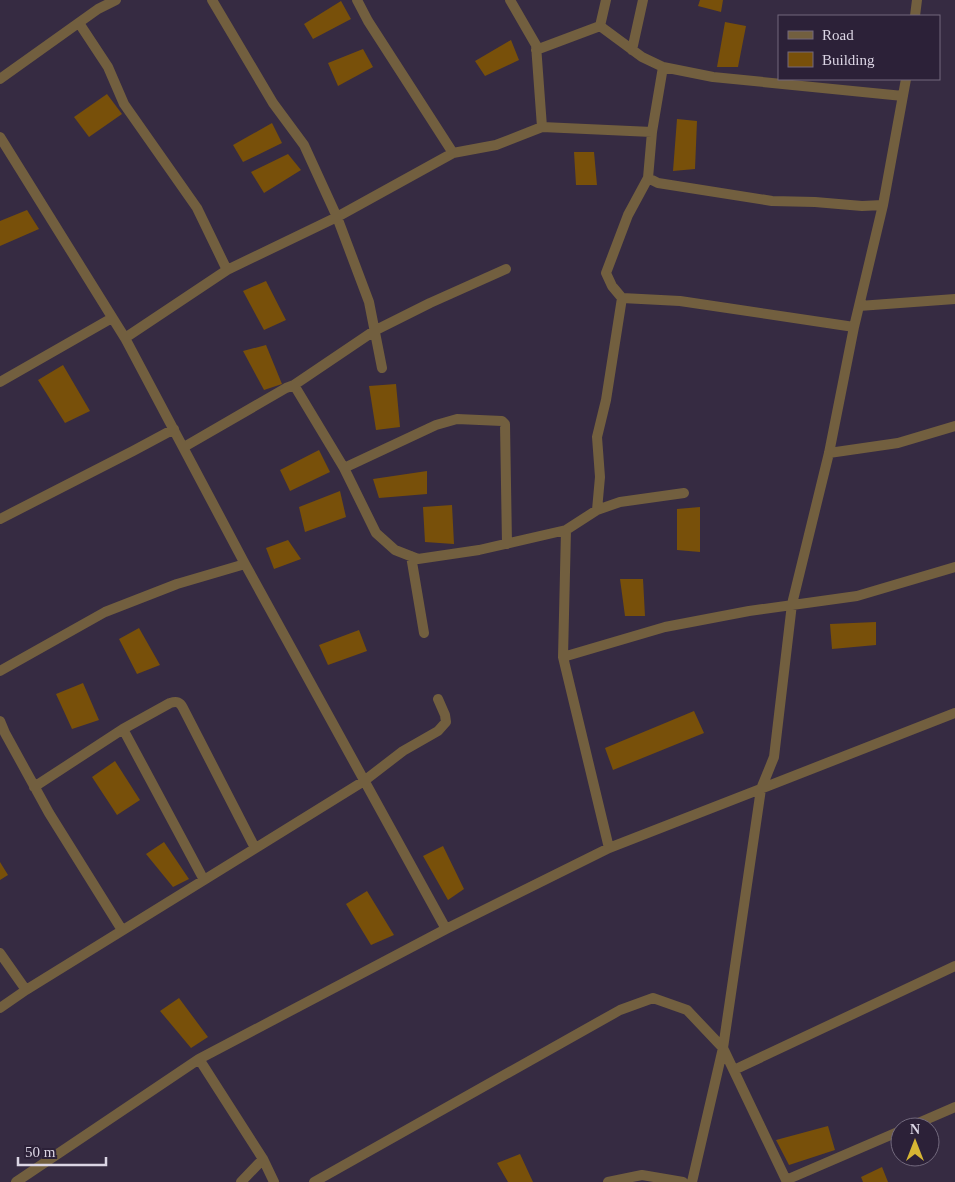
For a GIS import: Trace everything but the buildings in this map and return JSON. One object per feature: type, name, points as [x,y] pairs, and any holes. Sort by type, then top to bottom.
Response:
[{"type":"street","points":[[0,79],[98,9],[116,0]]},
{"type":"street","points":[[212,0],[273,103],[304,145],[338,217],[369,302],[382,368]]},
{"type":"street","points":[[357,0],[368,21],[453,153]]},
{"type":"street","points":[[510,0],[536,44],[542,127]]},
{"type":"street","points":[[600,26],[606,0]]},
{"type":"street","points":[[632,50],[642,0]]},
{"type":"street","points":[[915,15],[917,0]]},
{"type":"street","points":[[79,22],[108,67],[124,104],[197,208],[227,270]]},
{"type":"street","points":[[536,50],[600,26]]},
{"type":"street","points":[[600,26],[642,57],[663,67],[713,78],[903,96]]},
{"type":"street","points":[[663,67],[652,132],[648,178],[628,216],[606,272],[612,286],[622,298],[680,301],[756,314],[854,327]]},
{"type":"street","points":[[692,1182],[723,1048],[761,789],[774,757],[792,604],[829,453],[854,327],[883,205],[906,80]]},
{"type":"street","points":[[125,338],[227,270],[338,217],[453,153],[496,145],[542,127],[652,132]]},
{"type":"street","points":[[0,137],[125,338],[245,564],[446,929]]},
{"type":"street","points":[[648,178],[658,184],[772,201],[862,206],[883,205]]},
{"type":"street","points":[[184,446],[294,385],[374,331],[430,303],[506,269]]},
{"type":"street","points":[[597,510],[600,477],[597,437],[606,400],[622,298]]},
{"type":"street","points":[[859,306],[955,299]]},
{"type":"street","points":[[0,382],[112,318]]},
{"type":"street","points":[[294,385],[344,468],[376,534],[394,550],[418,558],[479,550],[566,530],[597,510],[620,502],[684,493]]},
{"type":"street","points":[[344,468],[436,425],[457,419],[502,421],[505,424],[506,544]]},
{"type":"street","points":[[829,453],[898,443],[955,426]]},
{"type":"street","points":[[0,520],[174,429]]},
{"type":"street","points":[[566,530],[563,657],[609,848]]},
{"type":"street","points":[[411,556],[424,632]]},
{"type":"street","points":[[0,671],[104,612],[177,584],[245,564]]},
{"type":"street","points":[[563,657],[665,627],[792,604],[857,596],[955,567]]},
{"type":"street","points":[[0,1008],[364,780],[403,751],[438,731],[446,722],[438,699]]},
{"type":"street","points":[[34,786],[123,729],[170,703],[176,702],[181,704],[255,848]]},
{"type":"street","points":[[16,1182],[199,1059],[446,929],[609,848],[955,713]]},
{"type":"street","points":[[0,721],[34,786],[122,930]]},
{"type":"street","points":[[123,729],[204,880]]},
{"type":"street","points":[[0,953],[26,990]]},
{"type":"street","points":[[734,1070],[955,966]]},
{"type":"street","points":[[314,1182],[620,1010],[653,998],[687,1010],[723,1048],[787,1181],[890,1135]]},
{"type":"street","points":[[199,1059],[263,1159],[274,1182]]},
{"type":"street","points":[[932,1117],[955,1107]]},
{"type":"street","points":[[241,1182],[263,1159]]},
{"type":"street","points":[[608,1182],[642,1175],[683,1182]]}]
